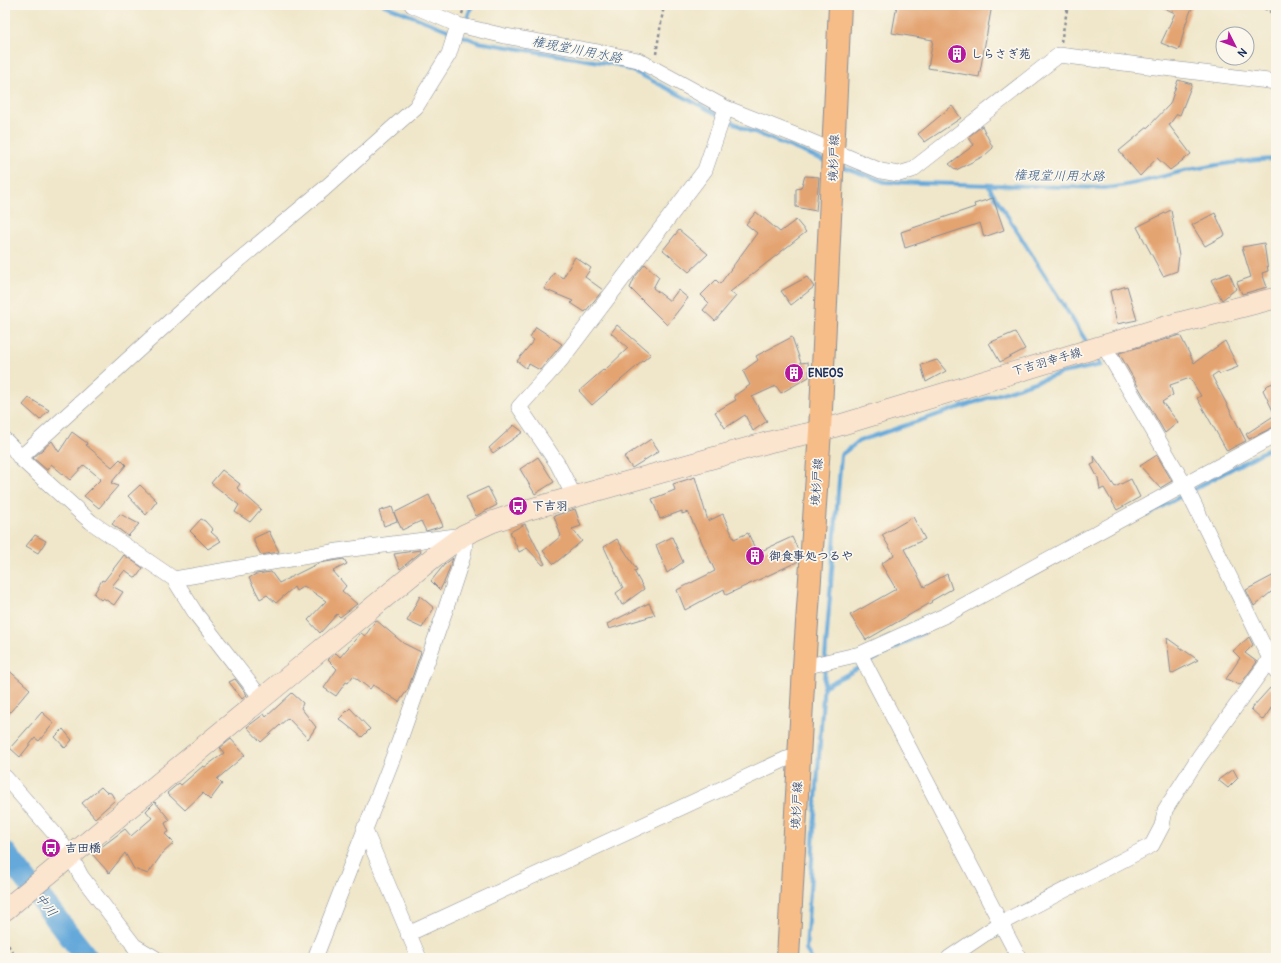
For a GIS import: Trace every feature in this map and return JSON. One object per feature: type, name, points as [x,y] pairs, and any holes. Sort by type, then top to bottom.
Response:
[{"type":"main road","name":"境杉戸線","points":[[788,958],[804,666],[820,431],[840,5]]},
{"type":"street","points":[[412,5],[458,25],[505,36],[638,60],[726,108],[881,172],[899,174],[912,170],[1059,56],[1276,82]]},
{"type":"street","points":[[20,458],[214,281],[324,189],[416,107],[450,54],[458,25]]},
{"type":"street","points":[[575,498],[557,463],[519,407],[561,360],[705,170],[726,108]]},
{"type":"street","name":"下吉羽幸手線","points":[[64,861],[435,556],[464,535],[492,522],[527,510],[575,498],[773,441],[820,431],[1175,324],[1276,298]]},
{"type":"street","points":[[949,958],[1001,923],[1152,844],[1162,826],[1165,810],[1198,757],[1273,665],[1184,484],[1104,346]]},
{"type":"street","points":[[804,666],[860,654],[946,615],[1276,435]]},
{"type":"street","points":[[5,440],[20,458],[91,522],[174,579],[196,614],[261,698]]},
{"type":"street","points":[[174,579],[344,550],[464,535],[465,545],[463,556],[446,611],[399,742],[364,828],[315,958]]},
{"type":"street","points":[[860,654],[1019,958]]},
{"type":"street","points":[[408,934],[786,759],[799,756]]},
{"type":"street","points":[[5,777],[33,807],[64,861],[81,876],[132,944],[140,958]]},
{"type":"street","points":[[364,828],[419,958]]},
{"type":"street","points":[[11,905],[64,861]]},
{"type":"street","points":[[132,944],[155,958]]},
{"type":"path","points":[[653,68],[664,5]]},
{"type":"path","points":[[1059,56],[1068,5]]},
{"type":"path","points":[[1259,5],[1276,15]]},
{"type":"path","points":[[5,940],[16,958]]},
{"type":"building","name":"しらさぎ苑","points":[[897,5],[992,5],[979,77],[928,68],[933,40],[892,33]]},
{"type":"building","points":[[1158,5],[1193,5],[1186,23],[1179,50],[1161,43],[1175,13]]},
{"type":"building","points":[[1178,80],[1192,84],[1180,115],[1177,114],[1169,125],[1191,154],[1170,170],[1157,158],[1140,176],[1119,151],[1149,126],[1170,104]]},
{"type":"building","points":[[952,106],[961,118],[925,142],[918,134]]},
{"type":"building","points":[[982,126],[993,148],[984,156],[956,170],[949,164],[974,145],[968,137]]},
{"type":"building","points":[[805,176],[819,177],[816,211],[796,207],[796,189],[801,188]]},
{"type":"building","points":[[993,198],[1004,230],[984,237],[980,223],[905,248],[901,232],[975,207],[974,204]]},
{"type":"building","points":[[1171,210],[1179,256],[1177,271],[1163,276],[1137,227]]},
{"type":"building","points":[[756,212],[780,232],[796,220],[806,232],[730,292],[736,296],[715,321],[703,310],[709,303],[701,295],[716,280],[720,284],[757,233],[746,224]]},
{"type":"building","points":[[1215,213],[1225,235],[1205,246],[1192,225]]},
{"type":"building","points":[[679,230],[708,254],[689,272],[663,250]]},
{"type":"building","points":[[1264,243],[1268,271],[1262,273],[1267,287],[1242,294],[1237,282],[1251,277],[1242,247]]},
{"type":"building","points":[[575,257],[591,268],[585,277],[603,290],[585,312],[571,303],[573,301],[544,289],[554,273],[563,278]]},
{"type":"building","points":[[645,264],[659,277],[653,288],[670,301],[678,290],[688,298],[667,325],[630,288],[635,277]]},
{"type":"building","points":[[1229,273],[1236,289],[1222,300],[1211,280]]},
{"type":"building","points":[[807,277],[814,287],[791,305],[781,291]]},
{"type":"building","points":[[1127,286],[1137,320],[1117,324],[1110,291]]},
{"type":"building","points":[[617,325],[651,354],[592,405],[579,391],[603,370],[604,371],[628,348],[611,333]]},
{"type":"building","points":[[536,327],[562,344],[540,370],[529,364],[526,368],[517,361],[534,340],[530,337]]},
{"type":"building","points":[[1015,332],[1025,349],[1000,362],[989,343]]},
{"type":"building","points":[[1180,335],[1194,363],[1225,341],[1238,367],[1220,374],[1218,372],[1212,376],[1246,441],[1227,451],[1197,398],[1201,396],[1190,378],[1170,385],[1173,395],[1162,402],[1178,422],[1165,433],[1119,353]]},
{"type":"building","points":[[792,337],[801,363],[808,362],[809,377],[781,393],[776,386],[752,397],[767,421],[753,431],[745,415],[725,428],[715,412],[736,400],[734,396],[750,385],[743,371],[758,360],[756,356]]},
{"type":"building","points":[[937,360],[946,371],[926,382],[921,365]]},
{"type":"building","points":[[1276,382],[1276,426],[1249,439],[1246,434],[1275,415],[1263,390],[1268,385]]},
{"type":"building","points":[[29,398],[49,410],[40,420],[23,405]]},
{"type":"building","points":[[514,425],[523,432],[493,453],[489,448]]},
{"type":"building","points":[[72,432],[87,443],[86,445],[112,467],[120,459],[126,465],[111,483],[118,486],[99,508],[84,496],[101,479],[84,465],[70,480],[51,464],[47,470],[33,458],[52,441],[59,452]]},
{"type":"building","points":[[651,439],[659,451],[632,468],[624,457]]},
{"type":"building","points":[[1157,455],[1172,481],[1160,488],[1140,466]]},
{"type":"building","points":[[1094,456],[1115,487],[1131,479],[1140,497],[1117,510],[1104,488],[1100,490],[1098,478],[1091,465],[1095,463]]},
{"type":"building","points":[[538,457],[554,482],[535,494],[520,469]]},
{"type":"building","points":[[222,470],[240,484],[237,488],[261,509],[250,522],[235,512],[239,505],[211,483]]},
{"type":"building","name":"御食事処つるや","points":[[695,477],[708,521],[723,514],[734,539],[748,533],[757,553],[792,537],[799,552],[799,561],[726,595],[724,589],[685,610],[677,590],[715,571],[688,512],[682,514],[682,511],[660,519],[652,499],[675,490],[673,484]]},
{"type":"building","points":[[140,485],[157,501],[146,515],[128,496]]},
{"type":"building","points":[[488,487],[497,505],[476,516],[466,497]]},
{"type":"building","points":[[429,495],[443,526],[426,531],[421,521],[402,530],[394,513]]},
{"type":"building","points":[[392,507],[397,521],[384,526],[379,511]]},
{"type":"building","points":[[575,509],[581,526],[572,529],[582,541],[554,564],[543,551],[561,536],[554,516]]},
{"type":"building","points":[[120,514],[139,524],[128,536],[112,524]]},
{"type":"building","points":[[913,517],[925,539],[904,549],[924,587],[947,574],[952,589],[866,640],[850,615],[896,589],[881,564],[894,555],[882,535]]},
{"type":"building","points":[[201,519],[205,521],[213,530],[211,532],[221,541],[208,549],[190,531]]},
{"type":"building","points":[[525,524],[545,564],[543,565],[527,548],[519,552],[510,532]]},
{"type":"building","points":[[269,531],[279,552],[261,555],[254,542],[254,538]]},
{"type":"building","points":[[35,535],[46,541],[38,553],[26,546]]},
{"type":"building","points":[[672,537],[683,562],[667,573],[656,545]]},
{"type":"building","points":[[617,539],[637,570],[634,571],[644,589],[622,605],[616,593],[623,588],[604,547]]},
{"type":"building","points":[[420,550],[421,552],[400,569],[394,554]]},
{"type":"building","points":[[124,555],[143,568],[136,578],[125,570],[112,586],[123,592],[114,605],[103,598],[101,600],[94,594],[102,580],[104,581]]},
{"type":"building","points":[[453,558],[440,590],[431,581],[444,565]]},
{"type":"building","points":[[344,559],[347,564],[333,571],[346,586],[342,591],[357,604],[340,617],[337,614],[320,633],[308,620],[326,601],[304,586],[296,591],[294,587],[276,603],[267,595],[260,599],[249,578],[256,574],[271,572],[279,583],[319,563]]},
{"type":"building","points":[[1276,574],[1276,588],[1254,606],[1246,590]]},
{"type":"building","points":[[420,596],[434,608],[422,628],[407,621]]},
{"type":"building","points":[[649,603],[655,615],[609,629],[607,624]]},
{"type":"building","points":[[376,620],[403,643],[421,652],[408,689],[399,702],[373,685],[370,689],[353,676],[348,683],[346,682],[336,696],[324,688],[337,669],[328,660],[336,653],[340,657],[361,633],[365,636]]},
{"type":"building","points":[[1249,637],[1253,645],[1245,653],[1257,662],[1240,685],[1226,679],[1240,658],[1233,651]]},
{"type":"building","points":[[1167,638],[1198,660],[1171,674]]},
{"type":"building","points":[[5,667],[30,689],[5,718]]},
{"type":"building","points":[[235,679],[247,695],[242,699],[229,682]]},
{"type":"building","points":[[1270,688],[1276,693],[1276,701],[1263,720],[1251,709]]},
{"type":"building","points":[[292,693],[303,703],[301,708],[316,727],[308,739],[288,718],[261,742],[247,727],[264,714],[266,717]]},
{"type":"building","points":[[350,708],[370,729],[362,737],[339,719]]},
{"type":"building","points":[[42,712],[54,723],[39,741],[35,738],[20,757],[10,748]]},
{"type":"building","points":[[63,729],[72,740],[65,748],[55,737]]},
{"type":"building","points":[[231,739],[245,755],[217,779],[222,784],[210,800],[203,793],[185,810],[167,793],[179,783],[181,785],[203,766],[205,767],[224,753],[220,748]]},
{"type":"building","points":[[1233,769],[1238,778],[1228,788],[1218,780]]},
{"type":"building","points":[[101,787],[106,792],[111,793],[115,800],[95,818],[82,803]]},
{"type":"building","points":[[155,802],[170,820],[165,823],[169,832],[165,834],[174,843],[162,854],[148,874],[134,869],[125,853],[109,873],[92,854],[125,829],[131,836],[152,818],[146,811]]},
{"type":"waterway","name":"権現堂川用水路","points":[[384,5],[478,42],[618,65],[641,75],[719,115]]},
{"type":"waterway","points":[[465,24],[472,5]]},
{"type":"waterway","name":"権現堂川用水路","points":[[725,118],[751,132],[756,132],[825,161]]},
{"type":"waterway","name":"権現堂川用水路","points":[[841,166],[885,182],[1106,188],[1128,185],[1204,167],[1245,161],[1276,159]]},
{"type":"waterway","points":[[988,185],[1088,344]]},
{"type":"waterway","points":[[825,659],[841,455],[859,441],[1062,373],[1101,365],[1094,355]]},
{"type":"waterway","points":[[1148,514],[1276,445]]},
{"type":"waterway","points":[[869,662],[923,633]]},
{"type":"waterway","points":[[811,958],[806,950],[825,666]]},
{"type":"waterway","points":[[823,687],[863,666]]},
{"type":"waterway","name":"中川","points":[[5,853],[87,958]]},
{"type":"place","name":"しらさぎ苑","points":[[957,54]]},
{"type":"place","name":"ENEOS","points":[[794,373]]},
{"type":"place","name":"下吉羽","points":[[518,506]]},
{"type":"place","name":"御食事処つるや","points":[[755,556]]},
{"type":"place","name":"吉田橋","points":[[51,848]]}]
